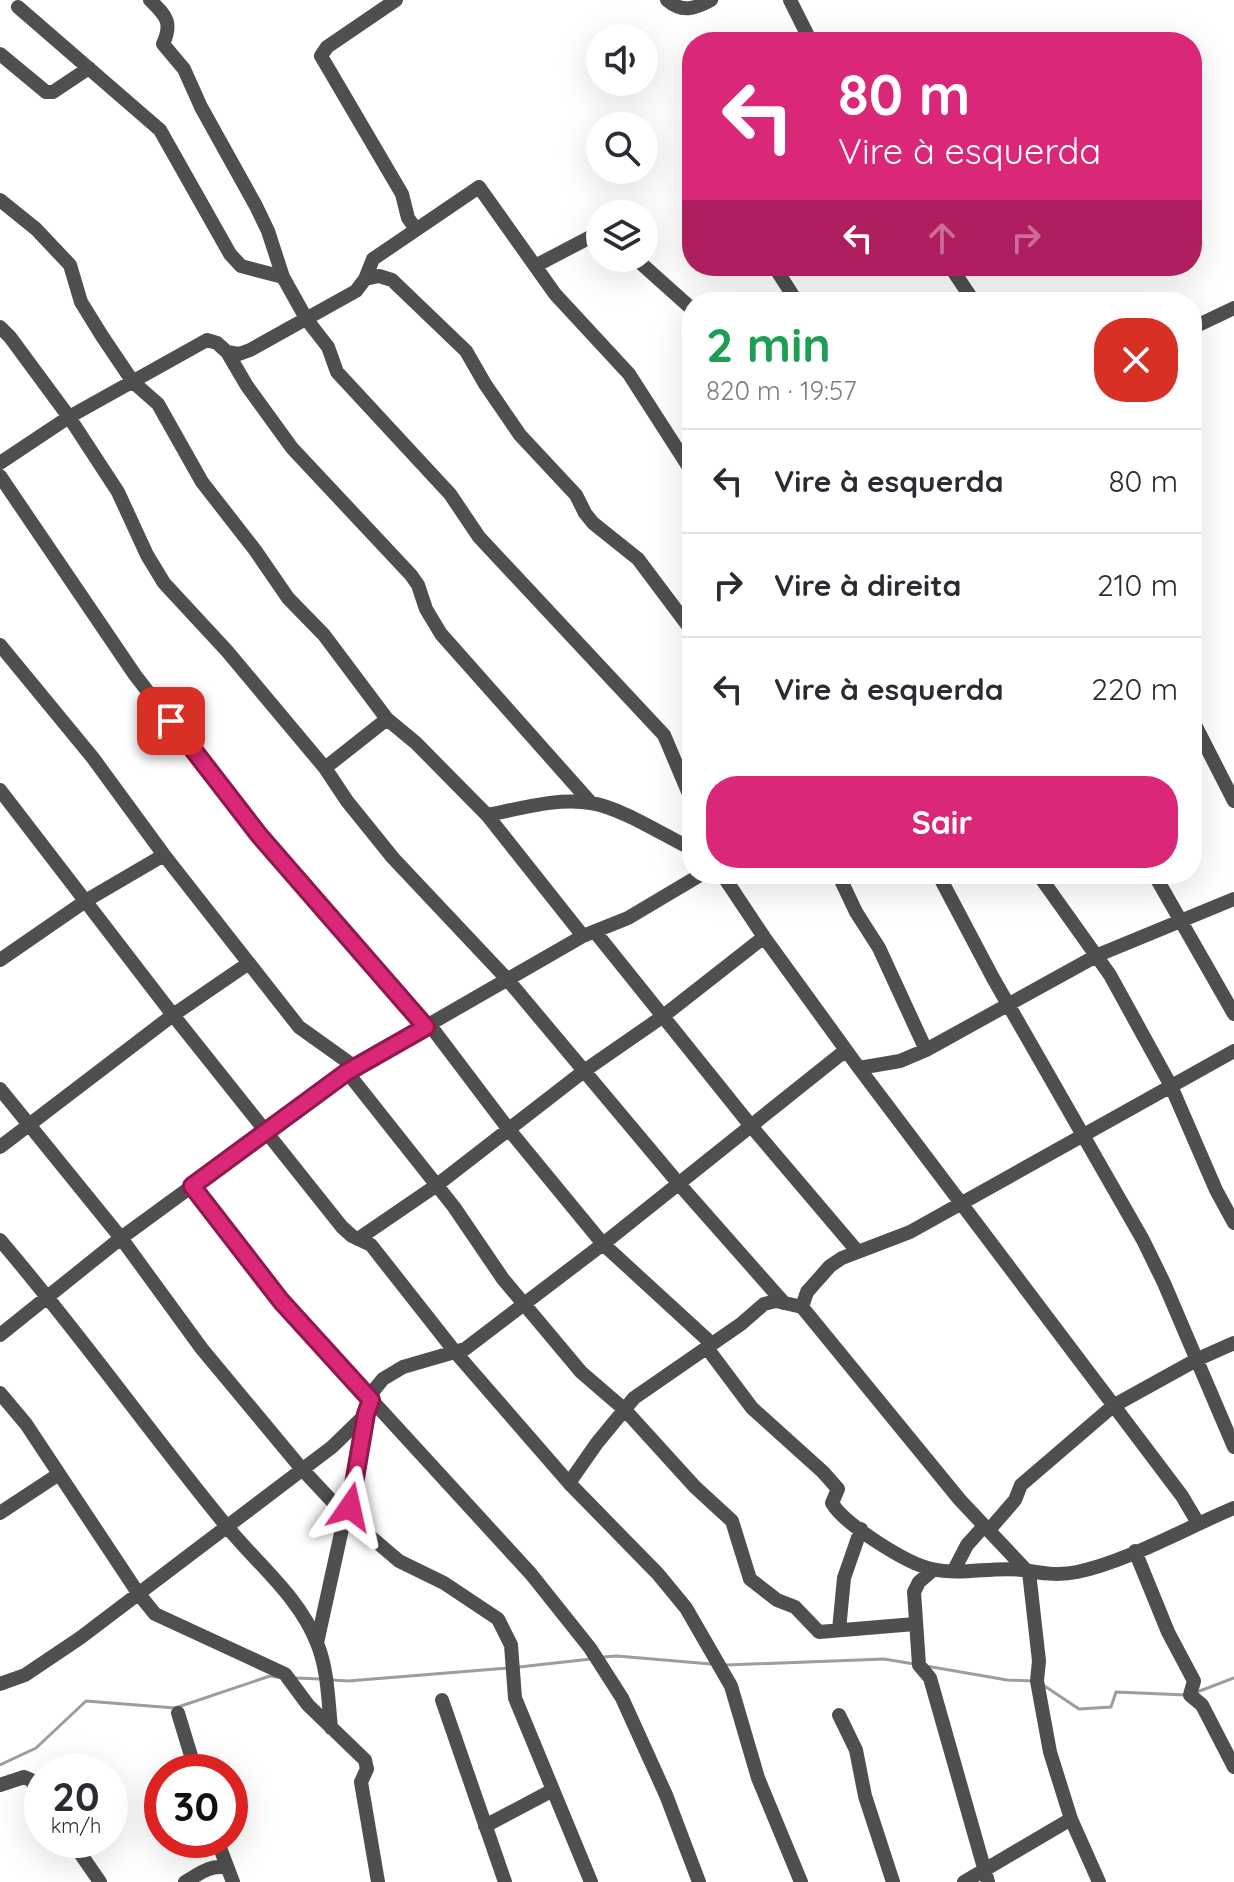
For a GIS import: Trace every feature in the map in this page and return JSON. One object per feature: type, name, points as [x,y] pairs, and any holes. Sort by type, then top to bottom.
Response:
[{"type":"street","points":[[150,0],[163,13],[168,24],[169,33],[163,44],[184,69],[201,107],[268,231],[283,277],[307,320],[328,347],[337,372],[450,494],[479,537],[664,735],[682,777]]},
{"type":"street","points":[[396,0],[327,47],[321,56],[402,194],[408,218],[416,229]]},
{"type":"street","points":[[667,0],[682,9],[695,9],[711,0]]},
{"type":"street","points":[[790,0],[806,32]]},
{"type":"street","points":[[18,7],[167,138],[182,171],[230,254],[241,266],[283,277]]},
{"type":"street","points":[[0,54],[46,92],[53,92],[89,68]]},
{"type":"street","points":[[227,352],[239,354],[250,350],[356,291],[373,259],[479,187],[555,294],[629,374],[682,456]]},
{"type":"street","points":[[0,200],[36,229],[70,265],[81,302],[133,382],[158,404],[202,482],[288,598],[324,635],[387,719],[416,743],[487,815],[662,1017],[858,1252]]},
{"type":"street","points":[[535,266],[586,239]]},
{"type":"street","points":[[651,272],[682,300]]},
{"type":"street","points":[[365,279],[379,276],[392,280],[466,351],[520,435],[576,495],[593,523],[638,559],[682,618]]},
{"type":"street","points":[[1202,323],[1234,308]]},
{"type":"street","points":[[0,327],[69,417],[118,492],[147,555],[164,583],[227,651],[325,768],[393,858],[507,979],[679,1184],[784,1303]]},
{"type":"street","points":[[0,463],[69,417],[207,340],[217,343],[227,352],[247,386],[292,448],[411,575],[441,634],[591,803]]},
{"type":"street","points":[[0,476],[135,675],[249,823],[428,1026],[603,1244],[709,1346],[752,1408],[823,1472],[838,1491],[832,1506],[843,1517],[894,1551],[933,1570],[1075,1573],[1234,1508]]},
{"type":"street","points":[[0,645],[93,758],[164,855],[299,1027],[351,1070],[454,1207],[503,1279],[581,1372],[625,1410],[695,1487],[728,1515],[750,1579],[777,1600],[795,1607],[816,1630],[915,1624]]},
{"type":"street","points":[[325,768],[387,719]]},
{"type":"street","points":[[1202,739],[1234,801]]},
{"type":"street","points":[[0,790],[173,1015],[342,1227],[371,1245],[456,1353],[569,1483],[658,1574],[686,1608],[731,1686],[758,1778],[801,1882]]},
{"type":"street","points":[[487,815],[532,806],[591,803],[635,820],[682,844]]},
{"type":"street","points":[[0,959],[87,900],[164,855]]},
{"type":"street","points":[[0,1335],[121,1238],[351,1070],[507,979],[589,934],[654,904],[686,884]]},
{"type":"street","points":[[729,884],[859,1068],[1182,1496],[1198,1523]]},
{"type":"street","points":[[843,884],[879,948],[926,1050]]},
{"type":"street","points":[[943,884],[1081,1135],[1143,1240],[1198,1359],[1234,1447]]},
{"type":"street","points":[[1045,884],[1098,955],[1171,1086],[1216,1190],[1234,1223]]},
{"type":"street","points":[[1160,884],[1234,1014]]},
{"type":"street","points":[[859,1068],[900,1061],[926,1050],[1098,955],[1234,899]]},
{"type":"street","points":[[358,1239],[510,1131],[584,1071],[662,1017],[764,937]]},
{"type":"street","points":[[0,1147],[173,1015],[249,963]]},
{"type":"street","points":[[0,1684],[35,1669],[332,1447],[368,1407],[383,1379],[403,1367],[456,1353],[526,1305],[846,1050]]},
{"type":"street","points":[[802,1307],[807,1292],[830,1266],[910,1232],[1234,1051]]},
{"type":"street","points":[[0,1089],[121,1238],[202,1349],[301,1468],[345,1515],[399,1561],[444,1583],[498,1619],[511,1645],[515,1698],[591,1882]]},
{"type":"street","points":[[192,1186],[368,1407],[531,1574],[590,1648],[622,1698],[666,1795],[699,1882]]},
{"type":"street","points":[[0,1240],[47,1295],[226,1526],[295,1603],[317,1643],[326,1674],[331,1728]]},
{"type":"street","points":[[569,1483],[634,1398],[764,1304],[776,1301],[802,1307],[986,1528],[1028,1571],[1039,1661],[1037,1681],[1056,1778],[1099,1882]]},
{"type":"street","points":[[954,1570],[967,1545],[1015,1500],[1021,1485],[1113,1406],[1198,1359],[1234,1343]]},
{"type":"street","points":[[0,1393],[26,1424],[155,1614],[285,1674],[308,1705],[365,1760],[367,1766],[361,1782],[378,1882]]},
{"type":"street","points":[[317,1643],[345,1515],[353,1498],[368,1407]]},
{"type":"street","points":[[0,1513],[59,1474]]},
{"type":"street","points":[[839,1630],[844,1578],[861,1529]]},
{"type":"street","points":[[1135,1551],[1168,1632],[1194,1681],[1190,1695],[1202,1705],[1234,1767]]},
{"type":"street","points":[[933,1570],[919,1582],[914,1592],[919,1665],[930,1678],[986,1876]]},
{"type":"street","points":[[442,1700],[505,1882]]},
{"type":"street","points":[[178,1713],[191,1754]]},
{"type":"street","points":[[839,1715],[856,1750],[865,1796],[893,1882]]},
{"type":"street","points":[[0,1785],[24,1777]]},
{"type":"street","points":[[485,1826],[553,1790]]},
{"type":"street","points":[[964,1882],[986,1876],[1071,1819]]},
{"type":"street","points":[[83,1858],[100,1882]]},
{"type":"street","points":[[185,1882],[215,1866],[230,1875]]},
{"type":"waterway","points":[[603,1657],[711,1664]]},
{"type":"waterway","points":[[519,1667],[591,1659]]},
{"type":"waterway","points":[[726,1665],[884,1659],[914,1664]]},
{"type":"waterway","points":[[926,1666],[1007,1680],[1033,1681]]},
{"type":"waterway","points":[[332,1680],[508,1668]]},
{"type":"waterway","points":[[0,1765],[36,1748],[86,1701],[175,1708],[270,1676],[277,1677]]},
{"type":"waterway","points":[[296,1678],[320,1679]]},
{"type":"waterway","points":[[1197,1692],[1234,1678]]},
{"type":"waterway","points":[[1043,1685],[1079,1709],[1111,1707],[1116,1692],[1186,1695]]},
{"type":"route","points":[[171,721],[259,835],[426,1027],[347,1072],[192,1186],[281,1301],[371,1400],[350,1507]]}]
